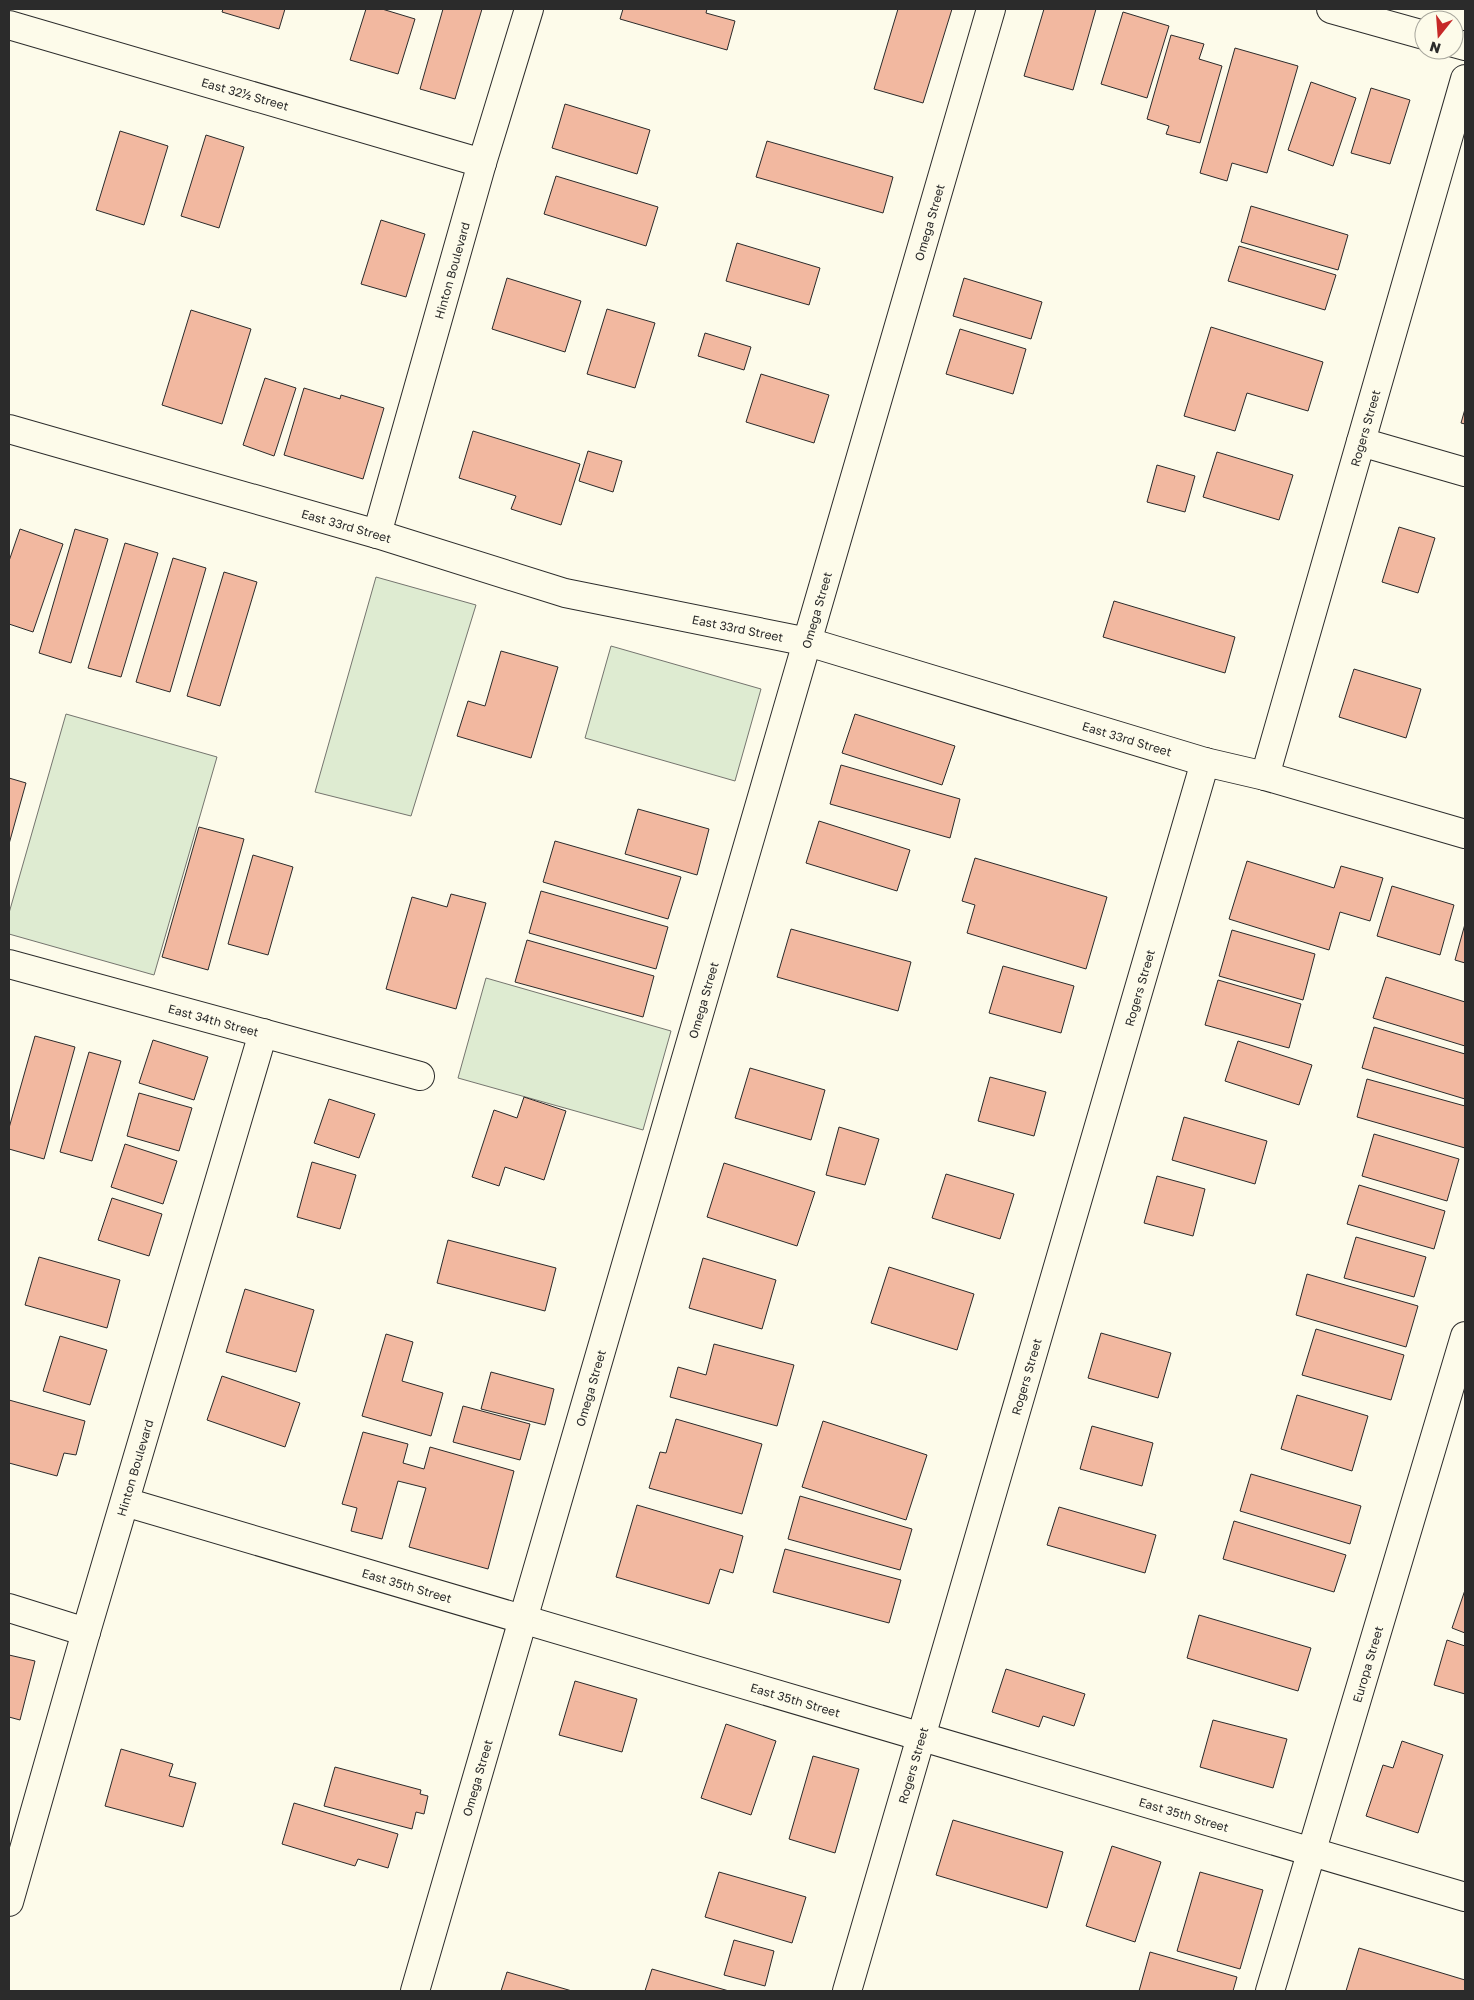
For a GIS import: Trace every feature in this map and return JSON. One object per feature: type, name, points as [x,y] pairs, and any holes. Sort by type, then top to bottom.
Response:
[{"type":"street","name":"Hinton Boulevard","points":[[376,534],[482,164],[529,9]]},
{"type":"street","name":"Omega Street","points":[[415,1991],[991,9]]},
{"type":"street","points":[[1331,9],[1414,32]]},
{"type":"street","name":"East 32½ Street","points":[[9,25],[482,164]]},
{"type":"street","name":"Rogers Street","points":[[1264,776],[1465,79]]},
{"type":"street","name":"East 33rd Street","points":[[9,429],[376,534],[565,593],[808,642],[1205,762],[1264,776],[1465,834]]},
{"type":"street","points":[[1360,442],[1465,472]]},
{"type":"street","name":"Rogers Street","points":[[847,1991],[920,1735],[1205,762]]},
{"type":"street","name":"East 34th Street","points":[[9,964],[420,1076]]},
{"type":"street","name":"Hinton Boulevard","points":[[9,1902],[86,1632],[263,1033]]},
{"type":"street","name":"Europa Street","points":[[1270,1991],[1465,1336]]},
{"type":"street","name":"East 35th Street","points":[[125,1502],[1465,1897]]},
{"type":"street","points":[[9,1608],[86,1632]]},
{"type":"green space","points":[[376,577],[476,605],[411,816],[315,792]]},
{"type":"green space","points":[[611,646],[761,689],[735,781],[585,738]]},
{"type":"green space","points":[[66,714],[217,757],[154,975],[9,934],[9,913]]},
{"type":"green space","points":[[486,978],[671,1031],[643,1130],[458,1078]]},
{"type":"building","points":[[223,9],[285,9],[279,29],[222,12]]},
{"type":"building","points":[[366,9],[382,9],[415,19],[398,74],[350,60]]},
{"type":"building","points":[[443,9],[482,9],[455,99],[420,89]]},
{"type":"building","points":[[623,9],[707,9],[706,13],[735,21],[727,50],[620,19]]},
{"type":"building","points":[[898,9],[952,9],[923,103],[874,89]]},
{"type":"building","points":[[1044,9],[1096,9],[1073,90],[1024,76]]},
{"type":"building","points":[[1123,12],[1169,26],[1147,98],[1101,84]]},
{"type":"building","points":[[1171,35],[1204,44],[1199,59],[1222,66],[1200,143],[1166,134],[1169,126],[1147,119]]},
{"type":"building","points":[[1235,48],[1298,66],[1267,173],[1232,163],[1227,181],[1200,173]]},
{"type":"building","points":[[1311,82],[1356,98],[1333,166],[1288,150]]},
{"type":"building","points":[[1371,88],[1410,100],[1390,164],[1351,153]]},
{"type":"building","points":[[565,104],[650,130],[637,174],[552,148]]},
{"type":"building","points":[[120,131],[168,146],[144,225],[96,210]]},
{"type":"building","points":[[206,135],[244,147],[219,228],[181,216]]},
{"type":"building","points":[[767,141],[893,177],[883,213],[756,177]]},
{"type":"building","points":[[556,176],[658,207],[646,246],[544,214]]},
{"type":"building","points":[[1251,206],[1348,235],[1338,270],[1241,242]]},
{"type":"building","points":[[381,220],[425,234],[406,297],[361,284]]},
{"type":"building","points":[[737,243],[820,268],[809,305],[726,281]]},
{"type":"building","points":[[1239,246],[1336,275],[1325,310],[1228,281]]},
{"type":"building","points":[[507,278],[581,301],[565,352],[492,329]]},
{"type":"building","points":[[964,278],[1042,302],[1031,339],[953,316]]},
{"type":"building","points":[[607,309],[655,323],[635,388],[587,374]]},
{"type":"building","points":[[191,310],[251,329],[222,424],[162,405]]},
{"type":"building","points":[[1211,327],[1323,362],[1308,411],[1247,393],[1235,431],[1184,416]]},
{"type":"building","points":[[960,329],[1026,349],[1013,394],[946,374]]},
{"type":"building","points":[[705,333],[751,347],[744,370],[698,356]]},
{"type":"building","points":[[761,374],[829,395],[814,443],[746,422]]},
{"type":"building","points":[[265,378],[296,388],[274,456],[243,445]]},
{"type":"building","points":[[304,388],[340,399],[341,395],[384,408],[363,479],[284,455]]},
{"type":"building","points":[[1465,409],[1465,424],[1461,423]]},
{"type":"building","points":[[473,431],[580,464],[561,525],[511,509],[516,496],[459,478]]},
{"type":"building","points":[[588,451],[622,461],[613,492],[579,481]]},
{"type":"building","points":[[1217,452],[1293,475],[1279,520],[1203,497]]},
{"type":"building","points":[[1157,465],[1195,476],[1185,512],[1147,502]]},
{"type":"building","points":[[1399,527],[1435,538],[1418,593],[1382,582]]},
{"type":"building","points":[[20,529],[63,544],[33,632],[9,624],[9,561]]},
{"type":"building","points":[[75,529],[108,539],[71,663],[39,653]]},
{"type":"building","points":[[125,543],[158,553],[121,677],[88,668]]},
{"type":"building","points":[[173,558],[206,568],[170,692],[136,682]]},
{"type":"building","points":[[224,572],[257,582],[220,706],[187,696]]},
{"type":"building","points":[[1114,601],[1235,637],[1225,673],[1103,637]]},
{"type":"building","points":[[501,651],[558,667],[531,758],[457,736],[468,701],[485,706]]},
{"type":"building","points":[[1354,669],[1421,689],[1406,738],[1339,717]]},
{"type":"building","points":[[855,714],[955,746],[942,785],[842,753]]},
{"type":"building","points":[[841,765],[960,799],[950,838],[830,804]]},
{"type":"building","points":[[9,778],[26,783],[9,844]]},
{"type":"building","points":[[638,809],[709,829],[697,875],[625,854]]},
{"type":"building","points":[[819,821],[910,850],[897,891],[806,863]]},
{"type":"building","points":[[199,827],[244,839],[208,970],[162,957]]},
{"type":"building","points":[[555,841],[681,877],[668,919],[543,882]]},
{"type":"building","points":[[253,855],[293,867],[268,955],[228,944]]},
{"type":"building","points":[[975,858],[1107,897],[1086,969],[967,933],[975,905],[962,901]]},
{"type":"building","points":[[1247,861],[1334,888],[1341,866],[1383,878],[1370,921],[1340,912],[1329,950],[1229,919]]},
{"type":"building","points":[[1392,886],[1454,905],[1440,955],[1377,936]]},
{"type":"building","points":[[541,891],[668,927],[656,969],[529,933]]},
{"type":"building","points":[[451,894],[486,903],[456,1009],[386,989],[412,897],[447,907]]},
{"type":"building","points":[[1465,924],[1465,963],[1455,960]]},
{"type":"building","points":[[791,929],[911,962],[898,1011],[777,977]]},
{"type":"building","points":[[1232,930],[1315,954],[1303,1000],[1219,976]]},
{"type":"building","points":[[527,940],[654,976],[643,1017],[515,982]]},
{"type":"building","points":[[1003,966],[1074,986],[1061,1033],[989,1013]]},
{"type":"building","points":[[1386,977],[1465,1002],[1465,1046],[1373,1018]]},
{"type":"building","points":[[1218,980],[1301,1004],[1289,1048],[1205,1025]]},
{"type":"building","points":[[1374,1027],[1465,1054],[1465,1099],[1362,1068]]},
{"type":"building","points":[[35,1036],[75,1047],[44,1159],[9,1149],[9,1128]]},
{"type":"building","points":[[153,1040],[208,1057],[194,1100],[139,1083]]},
{"type":"building","points":[[1238,1041],[1312,1065],[1299,1105],[1225,1081]]},
{"type":"building","points":[[89,1052],[121,1061],[92,1161],[60,1152]]},
{"type":"building","points":[[750,1068],[825,1090],[811,1140],[735,1118]]},
{"type":"building","points":[[990,1077],[1046,1092],[1034,1136],[978,1121]]},
{"type":"building","points":[[1367,1079],[1465,1106],[1465,1148],[1357,1117]]},
{"type":"building","points":[[139,1093],[192,1108],[179,1151],[127,1136]]},
{"type":"building","points":[[524,1097],[566,1111],[544,1180],[505,1167],[499,1186],[472,1177],[494,1110],[517,1118]]},
{"type":"building","points":[[329,1099],[375,1114],[359,1158],[314,1143]]},
{"type":"building","points":[[1184,1117],[1267,1141],[1255,1184],[1172,1160]]},
{"type":"building","points":[[839,1127],[879,1139],[865,1185],[826,1175]]},
{"type":"building","points":[[1374,1134],[1459,1159],[1447,1201],[1362,1176]]},
{"type":"building","points":[[125,1144],[177,1161],[163,1204],[111,1187]]},
{"type":"building","points":[[312,1162],[356,1175],[340,1229],[297,1217]]},
{"type":"building","points":[[724,1163],[815,1192],[797,1246],[707,1217]]},
{"type":"building","points":[[946,1174],[1014,1194],[1000,1239],[932,1218]]},
{"type":"building","points":[[1157,1176],[1205,1189],[1193,1236],[1144,1223]]},
{"type":"building","points":[[1359,1185],[1445,1211],[1434,1249],[1347,1224]]},
{"type":"building","points":[[112,1198],[162,1214],[149,1256],[98,1240]]},
{"type":"building","points":[[1356,1237],[1426,1257],[1414,1297],[1344,1278]]},
{"type":"building","points":[[448,1240],[556,1268],[545,1311],[437,1283]]},
{"type":"building","points":[[39,1257],[120,1280],[107,1328],[25,1305]]},
{"type":"building","points":[[703,1258],[776,1280],[762,1329],[689,1308]]},
{"type":"building","points":[[889,1267],[974,1294],[957,1350],[871,1323]]},
{"type":"building","points":[[1307,1274],[1418,1306],[1406,1347],[1296,1315]]},
{"type":"building","points":[[245,1289],[314,1310],[296,1372],[226,1352]]},
{"type":"building","points":[[1316,1329],[1404,1355],[1391,1400],[1302,1375]]},
{"type":"building","points":[[1101,1333],[1171,1353],[1158,1398],[1088,1378]]},
{"type":"building","points":[[386,1334],[413,1342],[402,1381],[443,1393],[431,1436],[362,1416]]},
{"type":"building","points":[[60,1336],[107,1350],[90,1405],[43,1391]]},
{"type":"building","points":[[714,1344],[794,1365],[777,1426],[670,1397],[678,1367],[706,1375]]},
{"type":"building","points":[[491,1372],[554,1389],[545,1425],[481,1409]]},
{"type":"building","points":[[222,1376],[300,1403],[285,1447],[207,1420]]},
{"type":"building","points":[[1297,1395],[1368,1416],[1352,1471],[1281,1449]]},
{"type":"building","points":[[9,1400],[85,1421],[76,1455],[64,1453],[57,1476],[9,1463]]},
{"type":"building","points":[[463,1406],[530,1424],[520,1460],[453,1442]]},
{"type":"building","points":[[676,1419],[762,1444],[742,1514],[649,1488],[660,1452],[666,1453]]},
{"type":"building","points":[[823,1421],[927,1455],[906,1520],[802,1487]]},
{"type":"building","points":[[1092,1426],[1153,1443],[1142,1486],[1080,1469]]},
{"type":"building","points":[[363,1432],[408,1444],[403,1463],[424,1469],[430,1447],[514,1471],[488,1569],[409,1547],[426,1488],[398,1481],[382,1539],[351,1531],[357,1508],[342,1504]]},
{"type":"building","points":[[1251,1474],[1361,1506],[1350,1544],[1240,1511]]},
{"type":"building","points":[[800,1496],[912,1529],[900,1570],[788,1539]]},
{"type":"building","points":[[637,1505],[743,1536],[733,1573],[720,1569],[709,1604],[616,1577]]},
{"type":"building","points":[[1059,1507],[1156,1535],[1145,1573],[1047,1545]]},
{"type":"building","points":[[1234,1521],[1346,1555],[1334,1592],[1223,1559]]},
{"type":"building","points":[[785,1549],[901,1580],[889,1623],[773,1592]]},
{"type":"building","points":[[1465,1590],[1465,1633],[1452,1628]]},
{"type":"building","points":[[1199,1615],[1311,1648],[1298,1691],[1187,1658]]},
{"type":"building","points":[[1447,1640],[1465,1646],[1465,1694],[1434,1685]]},
{"type":"building","points":[[9,1655],[35,1661],[20,1720],[9,1717]]},
{"type":"building","points":[[1006,1669],[1085,1694],[1074,1726],[1043,1716],[1039,1727],[992,1712]]},
{"type":"building","points":[[575,1681],[637,1699],[622,1752],[559,1735]]},
{"type":"building","points":[[1213,1720],[1287,1739],[1273,1788],[1200,1767]]},
{"type":"building","points":[[726,1724],[776,1741],[751,1815],[701,1798]]},
{"type":"building","points":[[1402,1741],[1443,1755],[1418,1833],[1366,1816],[1383,1765],[1393,1768]]},
{"type":"building","points":[[121,1749],[173,1764],[169,1776],[196,1783],[183,1827],[105,1806]]},
{"type":"building","points":[[813,1756],[859,1769],[835,1853],[789,1839]]},
{"type":"building","points":[[335,1767],[421,1790],[420,1794],[428,1796],[424,1814],[416,1812],[412,1829],[324,1806]]},
{"type":"building","points":[[294,1803],[398,1834],[388,1868],[358,1859],[355,1866],[282,1844]]},
{"type":"building","points":[[953,1820],[1063,1852],[1047,1908],[936,1875]]},
{"type":"building","points":[[1112,1846],[1161,1862],[1135,1942],[1086,1926]]},
{"type":"building","points":[[719,1872],[806,1897],[792,1943],[705,1917]]},
{"type":"building","points":[[1200,1872],[1263,1890],[1240,1969],[1177,1951]]},
{"type":"building","points":[[734,1940],[774,1951],[765,1986],[724,1975]]},
{"type":"building","points":[[1359,1948],[1465,1980],[1465,1991],[1346,1991]]},
{"type":"building","points":[[1150,1952],[1237,1977],[1233,1991],[1139,1991]]},
{"type":"building","points":[[652,1969],[729,1991],[645,1991]]},
{"type":"building","points":[[507,1972],[572,1991],[501,1991]]}]
